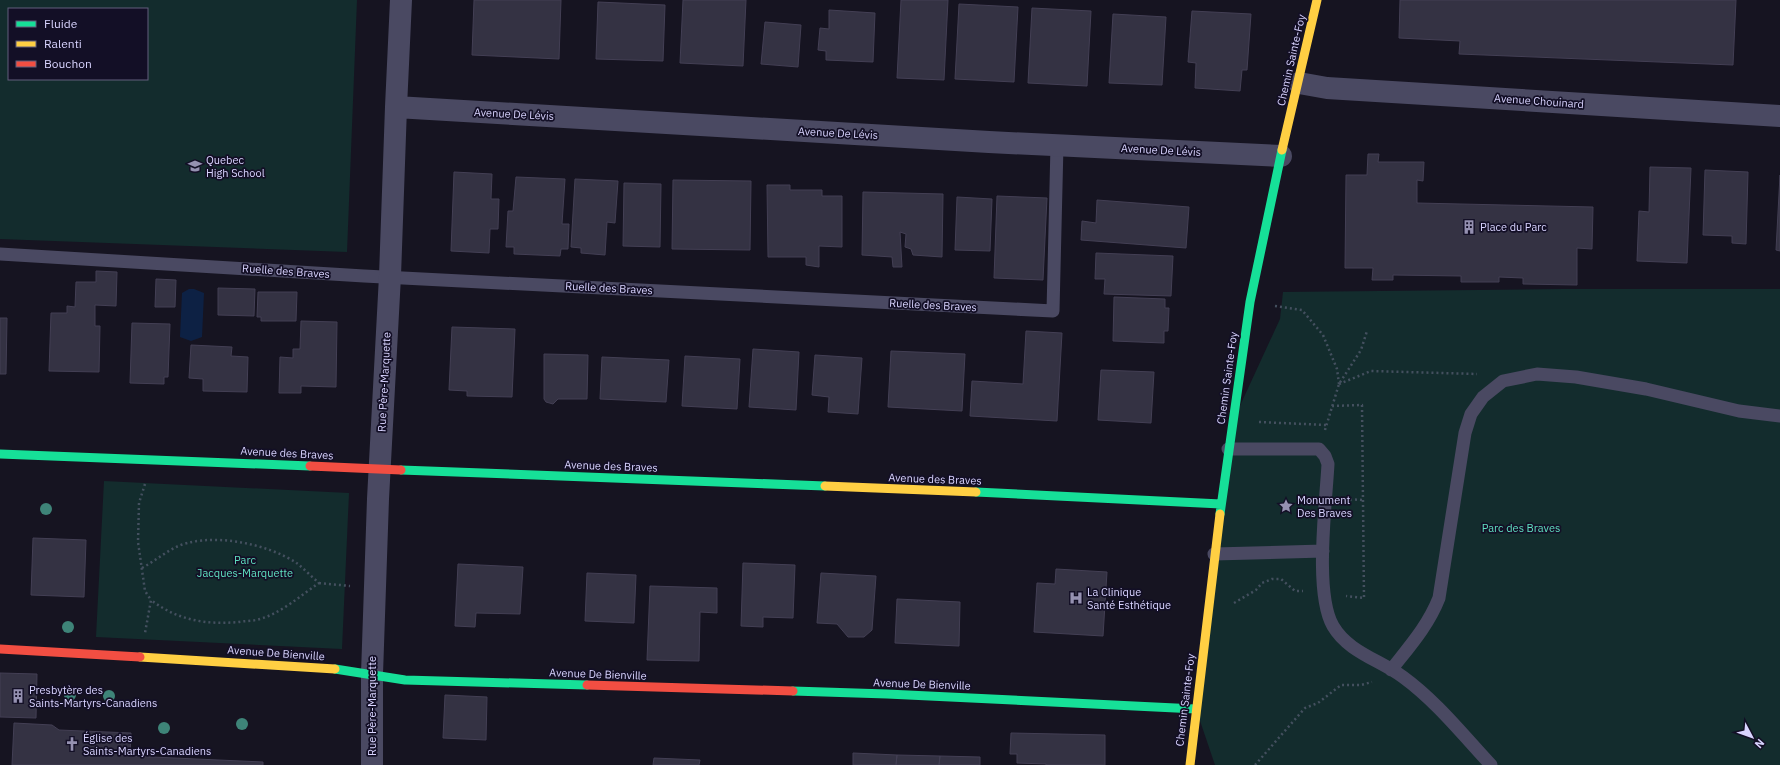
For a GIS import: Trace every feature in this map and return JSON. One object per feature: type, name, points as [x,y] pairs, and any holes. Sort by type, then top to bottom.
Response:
[{"type":"street","name":"Rue Père-Marquette","points":[[372,765],[374,589],[390,276],[401,0]]},
{"type":"street","name":"Chemin Sainte-Foy","points":[[1190,765],[1214,554],[1250,302],[1280,156],[1299,83],[1317,0]]},
{"type":"street","name":"Avenue Chouinard","points":[[1299,83],[1327,88],[1780,116]]},
{"type":"street","name":"Avenue De Lévis","points":[[396,107],[1057,145],[1280,156]]},
{"type":"street","name":"Avenue des Braves","points":[[0,454],[973,492],[1221,504]]},
{"type":"street","name":"Avenue De Bienville","points":[[0,649],[334,669],[405,680],[887,694],[1196,709]]},
{"type":"lane","name":"Ruelle des Braves","points":[[0,254],[1053,311],[1057,145]]},
{"type":"lane","points":[[1391,670],[1424,629],[1433,614],[1439,598],[1458,467],[1465,433],[1471,414],[1483,397],[1504,381],[1537,374],[1576,377],[1646,389],[1740,411],[1780,416]]},
{"type":"lane","points":[[1228,449],[1318,449],[1325,456],[1328,464],[1323,551],[1325,603],[1333,626],[1349,645],[1403,677],[1426,696],[1491,765]]},
{"type":"lane","points":[[1214,554],[1323,551]]},
{"type":"path","points":[[1250,302],[1302,310],[1323,335],[1337,369],[1339,384]]},
{"type":"path","points":[[1318,449],[1339,384],[1361,350],[1367,332]]},
{"type":"path","points":[[1339,384],[1371,371],[1479,374]]},
{"type":"path","points":[[1206,620],[1256,590],[1262,583],[1272,579],[1281,580],[1295,590],[1364,598],[1362,405],[1332,406]]},
{"type":"path","points":[[1232,421],[1326,425]]},
{"type":"path","points":[[153,459],[139,503],[138,542],[145,591],[151,600],[161,608],[182,618],[206,623],[256,620],[288,606],[319,583]]},
{"type":"path","points":[[142,568],[175,548],[201,541],[241,541],[266,548],[297,564],[319,583],[374,589]]},
{"type":"path","points":[[142,657],[151,600]]},
{"type":"path","points":[[1255,765],[1305,708],[1318,703],[1341,685],[1361,685],[1375,681],[1391,670]]},
{"type":"green space","name":"Quebec High School","points":[[0,0],[357,0],[347,252],[0,239]]},
{"type":"green space","name":"Parc des Braves","points":[[1564,289],[1780,289],[1780,765],[1215,765],[1196,709],[1233,421],[1280,319],[1283,292]]},
{"type":"green space","name":"Parc Jacques-Marquette","points":[[104,481],[349,493],[342,649],[96,637]]},
{"type":"water","points":[[189,289],[194,289],[204,293],[202,337],[191,341],[180,337],[182,293]]},
{"type":"building","points":[[474,0],[561,0],[559,59],[472,55]]},
{"type":"building","points":[[683,0],[746,0],[743,66],[680,63]]},
{"type":"building","points":[[901,0],[948,0],[944,80],[897,78]]},
{"type":"building","points":[[1400,0],[1736,0],[1733,65],[1459,54],[1460,41],[1399,38]]},
{"type":"building","points":[[598,2],[665,5],[663,61],[596,59]]},
{"type":"building","points":[[959,4],[1018,7],[1014,82],[955,79]]},
{"type":"building","points":[[1032,8],[1091,11],[1087,86],[1028,83]]},
{"type":"building","points":[[829,10],[875,13],[873,62],[826,60],[826,51],[818,50],[820,28],[829,29]]},
{"type":"building","points":[[1192,11],[1251,14],[1247,70],[1242,70],[1240,91],[1195,88],[1196,63],[1188,62]]},
{"type":"building","points":[[1113,14],[1166,17],[1162,85],[1109,83]]},
{"type":"building","points":[[765,22],[801,25],[798,67],[761,64]]},
{"type":"building","name":"Place du Parc","points":[[1368,154],[1379,154],[1378,162],[1424,162],[1423,181],[1417,180],[1417,203],[1593,207],[1592,249],[1577,248],[1577,285],[1523,284],[1523,278],[1499,277],[1499,282],[1461,282],[1461,276],[1393,275],[1393,280],[1372,280],[1373,268],[1345,268],[1346,175],[1367,175]]},
{"type":"building","points":[[1650,167],[1691,168],[1687,263],[1637,261],[1639,211],[1649,212]]},
{"type":"building","points":[[1705,170],[1748,172],[1746,244],[1732,243],[1732,236],[1703,235]]},
{"type":"building","points":[[454,172],[492,174],[491,199],[499,199],[498,229],[490,229],[489,253],[451,251]]},
{"type":"building","points":[[1780,175],[1780,251],[1776,250]]},
{"type":"building","points":[[516,177],[565,179],[562,224],[569,224],[568,249],[561,249],[560,256],[514,254],[514,247],[506,247],[508,211],[513,211]]},
{"type":"building","points":[[575,179],[618,181],[615,223],[607,222],[605,255],[581,253],[581,248],[571,247]]},
{"type":"building","points":[[673,180],[751,181],[750,250],[672,249]]},
{"type":"building","points":[[624,183],[661,184],[660,247],[623,246]]},
{"type":"building","points":[[767,185],[790,185],[790,190],[822,190],[822,196],[842,196],[842,247],[819,246],[819,267],[806,265],[806,257],[768,257]]},
{"type":"building","points":[[863,192],[943,194],[942,257],[913,255],[911,249],[905,247],[906,234],[900,232],[902,267],[893,267],[892,257],[862,255]]},
{"type":"building","points":[[997,196],[1047,198],[1043,280],[994,278]]},
{"type":"building","points":[[957,197],[992,199],[990,251],[955,250]]},
{"type":"building","points":[[1097,200],[1189,207],[1186,248],[1081,240],[1082,221],[1096,223]]},
{"type":"building","points":[[1096,253],[1173,256],[1171,296],[1104,294],[1105,279],[1095,279]]},
{"type":"building","points":[[96,271],[117,272],[116,306],[95,305],[95,326],[100,326],[99,372],[49,371],[51,313],[67,313],[67,306],[75,307],[76,282],[96,282]]},
{"type":"building","points":[[156,279],[176,280],[175,307],[155,307]]},
{"type":"building","points":[[218,288],[255,289],[254,316],[218,315]]},
{"type":"building","points":[[258,292],[297,292],[296,321],[261,321],[261,317],[257,317]]},
{"type":"building","points":[[1114,297],[1165,299],[1165,308],[1169,308],[1168,331],[1164,331],[1164,343],[1113,341]]},
{"type":"building","points":[[0,318],[7,318],[6,374],[0,374]]},
{"type":"building","points":[[301,321],[337,322],[336,387],[301,386],[301,393],[279,393],[280,357],[293,358],[293,349],[300,349]]},
{"type":"building","points":[[132,323],[170,324],[168,377],[164,377],[164,384],[130,383]]},
{"type":"building","points":[[452,327],[515,329],[512,397],[467,396],[467,391],[449,390]]},
{"type":"building","points":[[1026,331],[1062,333],[1057,421],[970,416],[972,381],[1023,384]]},
{"type":"building","points":[[191,345],[232,347],[231,356],[248,357],[247,392],[203,391],[203,379],[189,378]]},
{"type":"building","points":[[753,349],[799,352],[796,410],[749,407]]},
{"type":"building","points":[[891,351],[965,354],[962,411],[888,407]]},
{"type":"building","points":[[544,354],[588,355],[587,399],[558,399],[553,404],[546,402],[544,399]]},
{"type":"building","points":[[815,355],[862,358],[858,414],[828,412],[829,397],[812,395]]},
{"type":"building","points":[[685,356],[740,359],[737,409],[682,406]]},
{"type":"building","points":[[602,357],[669,360],[666,402],[600,399]]},
{"type":"building","points":[[1101,370],[1154,372],[1151,423],[1098,420]]},
{"type":"building","points":[[33,538],[86,540],[84,597],[31,595]]},
{"type":"building","points":[[743,563],[795,565],[793,618],[763,617],[763,627],[741,626]]},
{"type":"building","points":[[458,564],[523,567],[520,614],[476,613],[475,627],[455,626]]},
{"type":"building","points":[[1056,569],[1107,572],[1103,636],[1034,632],[1037,583],[1055,584]]},
{"type":"building","points":[[587,573],[636,575],[634,623],[585,621]]},
{"type":"building","points":[[821,573],[876,576],[872,630],[864,637],[848,637],[837,624],[817,623]]},
{"type":"building","points":[[650,586],[717,588],[717,613],[700,612],[699,661],[647,660]]},
{"type":"building","points":[[897,599],[960,602],[959,646],[895,643]]},
{"type":"building","name":"Presbytère des Saints-Martyrs-Canadiens","points":[[0,673],[37,674],[36,718],[0,717]]},
{"type":"building","points":[[445,695],[487,697],[486,740],[443,738]]},
{"type":"building","name":"Église des Saints-Martyrs-Canadiens","points":[[14,723],[52,725],[59,730],[131,733],[130,756],[263,762],[263,765],[12,765]]},
{"type":"building","points":[[1011,733],[1105,735],[1105,765],[1046,765],[1017,763],[1017,754],[1010,754]]},
{"type":"building","points":[[853,753],[897,755],[896,765],[853,765]]},
{"type":"building","points":[[897,755],[940,756],[939,765],[896,765]]},
{"type":"building","points":[[940,756],[980,757],[980,765],[939,765]]},
{"type":"building","points":[[654,758],[700,760],[699,765],[653,765]]},
{"type":"traffic: fast","points":[[1220,514],[1250,302],[1282,150]]},
{"type":"traffic: fast","points":[[0,454],[310,466]]},
{"type":"traffic: fast","points":[[401,470],[825,486]]},
{"type":"traffic: fast","points":[[976,492],[1221,504]]},
{"type":"traffic: fast","points":[[335,669],[405,680],[587,685]]},
{"type":"traffic: fast","points":[[793,691],[1196,709]]},
{"type":"traffic: slow","points":[[1282,150],[1317,0]]},
{"type":"traffic: slow","points":[[825,486],[976,492]]},
{"type":"traffic: slow","points":[[1190,765],[1220,514]]},
{"type":"traffic: slow","points":[[140,657],[335,669]]},
{"type":"traffic: jam","points":[[310,466],[401,470]]},
{"type":"traffic: jam","points":[[0,649],[140,657]]},
{"type":"traffic: jam","points":[[587,685],[793,691]]},
{"type":"place","name":"Quebec High School","points":[[195,166]]},
{"type":"place","name":"Place du Parc","points":[[1469,227]]},
{"type":"place","name":"Monument Des Braves","points":[[1286,506]]},
{"type":"place","name":"La Clinique Santé Esthétique","points":[[1076,598]]},
{"type":"place","name":"Presbytère des Saints-Martyrs-Canadiens","points":[[18,696]]},
{"type":"place","name":"Église des Saints-Martyrs-Canadiens","points":[[72,744]]}]
